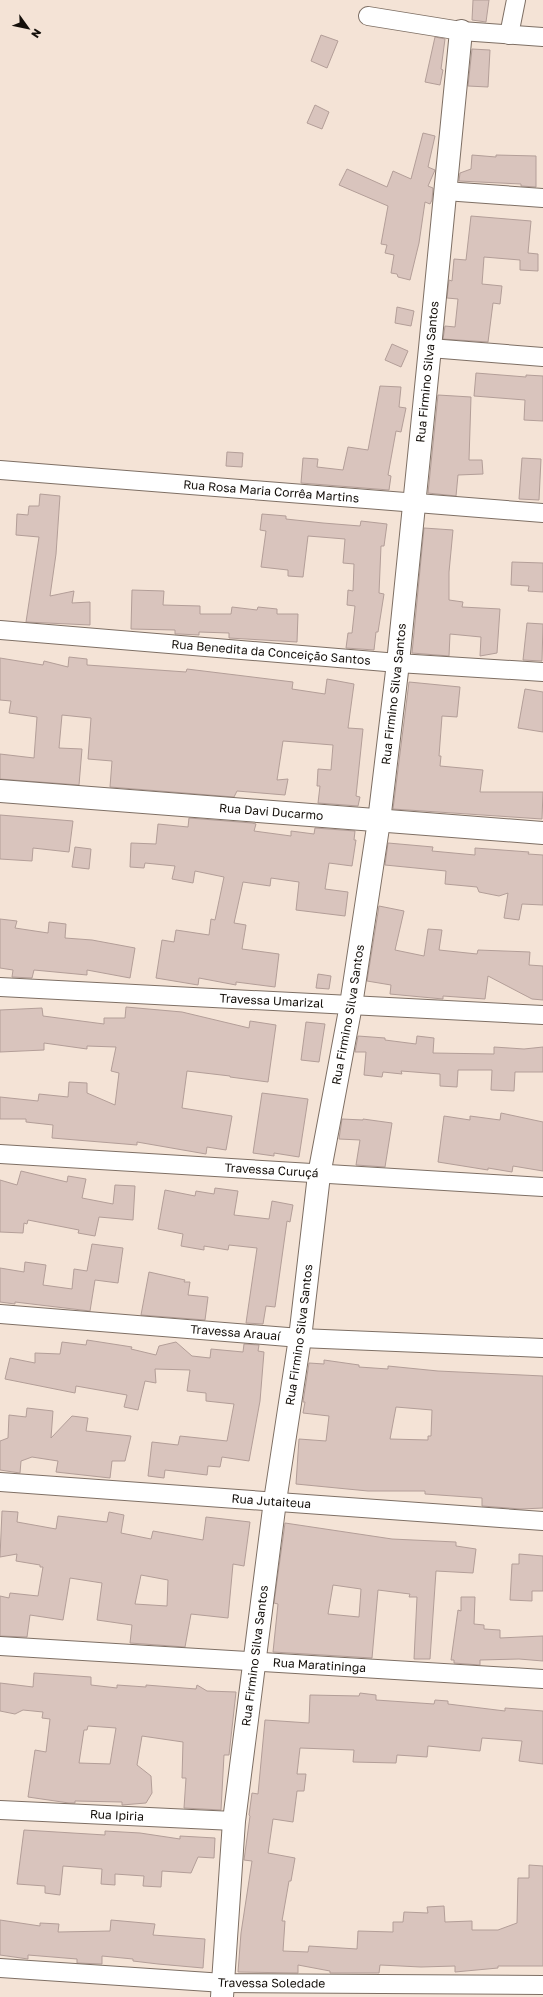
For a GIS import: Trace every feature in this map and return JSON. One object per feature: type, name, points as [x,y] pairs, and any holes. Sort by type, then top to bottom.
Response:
[{"type":"street","points":[[509,35],[516,0]]},
{"type":"street","points":[[368,16],[461,31],[543,37]]},
{"type":"street","name":"Rua Firmino Silva Santos","points":[[223,1990],[234,1821],[275,1501],[300,1338],[319,1174],[351,1005],[379,821],[398,663],[461,31]]},
{"type":"street","points":[[445,191],[543,198]]},
{"type":"street","points":[[430,348],[543,357]]},
{"type":"street","name":"Rua Rosa Maria Corrêa Martins","points":[[0,470],[543,514]]},
{"type":"street","name":"Rua Benedita da Conceição Santos","points":[[0,630],[398,663],[543,672]]},
{"type":"street","name":"Rua Davi Ducarmo","points":[[0,791],[543,833]]},
{"type":"street","name":"Travessa Umarizal","points":[[0,988],[543,1015]]},
{"type":"street","name":"Travessa Curuçá","points":[[0,1154],[543,1187]]},
{"type":"street","name":"Travessa Arauaí","points":[[0,1314],[300,1338],[543,1348]]},
{"type":"street","name":"Rua Jutaiteua","points":[[0,1482],[543,1521]]},
{"type":"street","name":"Rua Maratininga","points":[[0,1646],[254,1663],[543,1679]]},
{"type":"street","name":"Rua Ipiria","points":[[0,1810],[234,1821]]},
{"type":"street","name":"Travessa Soledade","points":[[0,1968],[223,1990],[543,1985]]},
{"type":"building","points":[[473,0],[489,0],[486,22],[472,20]]},
{"type":"building","points":[[321,35],[338,41],[327,68],[311,61]]},
{"type":"building","points":[[435,37],[445,39],[441,69],[443,70],[440,85],[425,82]]},
{"type":"building","points":[[472,49],[490,50],[488,87],[468,86]]},
{"type":"building","points":[[315,105],[329,112],[322,129],[307,123]]},
{"type":"building","points":[[423,133],[435,136],[428,167],[435,170],[428,186],[433,188],[432,200],[430,204],[425,202],[419,243],[410,280],[398,277],[397,274],[391,273],[394,255],[385,253],[387,245],[381,244],[388,206],[339,185],[347,169],[387,187],[393,171],[411,179]]},
{"type":"building","points":[[472,155],[496,157],[496,155],[536,156],[536,187],[521,186],[521,184],[459,181],[460,173],[471,169]]},
{"type":"building","points":[[471,216],[531,221],[528,253],[538,254],[538,271],[520,270],[520,260],[484,257],[482,284],[502,286],[500,304],[493,303],[488,342],[443,339],[445,326],[455,327],[458,299],[447,298],[449,280],[452,281],[454,259],[466,260]]},
{"type":"building","points":[[397,307],[414,311],[411,326],[395,323]]},
{"type":"building","points":[[392,344],[408,351],[401,367],[385,360]]},
{"type":"building","points":[[476,373],[526,377],[526,375],[543,376],[543,421],[524,420],[525,400],[474,396]]},
{"type":"building","points":[[380,386],[401,387],[399,407],[406,408],[401,432],[396,431],[388,475],[391,476],[389,490],[301,483],[303,458],[318,459],[317,467],[343,470],[348,447],[368,450]]},
{"type":"building","points":[[438,395],[471,397],[469,460],[482,460],[483,474],[458,475],[456,496],[428,493]]},
{"type":"building","points":[[227,452],[243,453],[242,467],[226,466]]},
{"type":"building","points":[[522,458],[541,459],[539,500],[519,499]]},
{"type":"building","points":[[40,494],[60,496],[56,554],[50,596],[74,591],[72,603],[90,602],[90,625],[26,622],[39,537],[16,535],[17,514],[28,515],[29,506],[39,506]]},
{"type":"building","points":[[262,514],[286,516],[286,519],[360,526],[361,521],[387,524],[384,546],[381,546],[379,593],[384,594],[374,650],[346,648],[348,633],[352,633],[355,606],[347,605],[348,590],[353,591],[354,564],[343,563],[345,539],[308,536],[303,577],[288,576],[288,570],[261,567],[266,531],[260,530]]},
{"type":"building","points":[[424,528],[453,530],[449,572],[449,600],[463,602],[462,607],[500,609],[497,653],[480,656],[481,637],[450,634],[449,656],[412,653]]},
{"type":"building","points":[[512,562],[543,563],[543,592],[528,591],[529,586],[511,585]]},
{"type":"building","points":[[132,590],[164,591],[163,605],[200,606],[200,614],[231,614],[232,607],[257,610],[258,607],[277,609],[277,614],[298,614],[297,642],[229,638],[229,633],[199,632],[199,635],[175,634],[175,630],[131,629]]},
{"type":"building","points":[[527,623],[543,624],[542,661],[523,660]]},
{"type":"building","points":[[69,657],[87,659],[87,665],[186,672],[187,669],[293,682],[292,689],[325,694],[327,679],[354,684],[348,728],[363,729],[356,796],[360,797],[358,806],[318,803],[320,786],[317,786],[318,769],[331,770],[333,745],[283,741],[277,780],[288,779],[285,795],[237,791],[234,797],[110,787],[112,761],[88,759],[91,718],[62,715],[59,748],[82,749],[79,785],[0,779],[0,754],[34,758],[37,717],[9,713],[11,701],[0,700],[0,658],[43,665],[44,661],[68,667]]},
{"type":"building","points":[[409,682],[460,687],[457,717],[442,716],[439,756],[441,756],[440,766],[483,770],[480,792],[543,792],[542,819],[393,809]]},
{"type":"building","points":[[525,689],[543,692],[543,732],[518,728]]},
{"type":"building","points":[[0,815],[73,821],[69,852],[33,848],[32,861],[0,859]]},
{"type":"building","points":[[189,818],[252,823],[256,824],[254,831],[291,836],[291,831],[314,834],[315,828],[355,831],[354,840],[356,840],[352,866],[329,863],[325,889],[348,892],[345,916],[296,910],[299,882],[271,878],[270,886],[243,882],[234,923],[246,925],[242,949],[279,954],[275,987],[236,982],[236,985],[199,978],[198,985],[156,978],[162,940],[174,942],[176,930],[209,935],[211,919],[215,920],[224,877],[195,871],[193,883],[172,879],[175,866],[145,863],[144,868],[130,867],[131,843],[156,844],[158,824],[188,827]]},
{"type":"building","points":[[388,843],[433,847],[432,851],[475,855],[475,848],[529,852],[528,854],[543,855],[543,905],[522,904],[519,920],[504,918],[508,893],[499,896],[479,892],[477,887],[445,884],[446,871],[385,865]]},
{"type":"building","points":[[75,847],[91,849],[89,869],[72,867]]},
{"type":"building","points":[[379,906],[404,911],[395,950],[424,956],[428,929],[442,930],[439,950],[477,954],[478,950],[530,952],[529,965],[543,966],[543,1000],[532,999],[488,976],[485,999],[443,996],[443,999],[390,994],[391,985],[367,981]]},
{"type":"building","points":[[0,919],[17,921],[15,928],[48,933],[49,922],[66,924],[65,938],[92,940],[135,948],[130,978],[87,970],[87,975],[34,970],[32,978],[12,977],[13,970],[0,968]]},
{"type":"building","points":[[318,974],[331,976],[329,989],[316,988]]},
{"type":"building","points":[[126,1007],[182,1012],[249,1028],[250,1021],[276,1025],[268,1082],[187,1071],[182,1108],[232,1116],[226,1150],[207,1147],[206,1154],[137,1142],[137,1145],[52,1138],[53,1125],[26,1122],[26,1119],[0,1119],[0,1097],[38,1101],[39,1094],[68,1097],[69,1082],[87,1083],[87,1093],[115,1105],[119,1073],[111,1071],[116,1047],[87,1046],[87,1049],[44,1043],[44,1050],[0,1052],[0,1010],[42,1008],[43,1016],[104,1024],[104,1018],[125,1018]]},
{"type":"building","points":[[306,1022],[325,1024],[319,1062],[301,1060]]},
{"type":"building","points":[[358,1036],[385,1038],[385,1040],[416,1044],[417,1036],[434,1038],[433,1053],[494,1054],[494,1047],[524,1049],[543,1047],[543,1072],[515,1072],[514,1091],[491,1090],[492,1070],[458,1070],[457,1087],[440,1086],[440,1074],[401,1071],[402,1074],[383,1072],[382,1077],[364,1075],[366,1052],[355,1052]]},
{"type":"building","points":[[262,1093],[308,1099],[299,1157],[274,1153],[274,1156],[253,1153]]},
{"type":"building","points":[[501,1113],[543,1122],[543,1171],[513,1166],[512,1172],[488,1168],[488,1170],[438,1162],[444,1116],[470,1120],[470,1116],[500,1120]]},
{"type":"building","points":[[342,1119],[363,1119],[392,1123],[385,1167],[356,1165],[360,1140],[339,1139]]},
{"type":"building","points":[[21,1171],[67,1182],[68,1176],[86,1179],[82,1198],[113,1204],[115,1185],[135,1186],[133,1220],[99,1217],[95,1236],[78,1233],[79,1230],[28,1220],[27,1224],[24,1223],[23,1233],[0,1232],[0,1180],[17,1185]]},
{"type":"building","points":[[215,1188],[238,1191],[234,1215],[269,1219],[272,1201],[293,1205],[290,1222],[287,1221],[275,1307],[266,1306],[263,1324],[246,1323],[257,1248],[229,1245],[228,1250],[204,1246],[204,1250],[181,1246],[183,1234],[158,1229],[165,1190],[195,1196],[196,1191],[214,1194]]},
{"type":"building","points":[[92,1244],[123,1248],[118,1283],[95,1280],[90,1311],[15,1302],[15,1304],[0,1302],[0,1268],[24,1272],[25,1262],[46,1265],[43,1285],[72,1289],[74,1269],[87,1271]]},
{"type":"building","points":[[149,1272],[185,1280],[184,1282],[190,1282],[188,1295],[208,1297],[205,1320],[141,1315]]},
{"type":"building","points":[[87,1340],[132,1347],[131,1349],[156,1355],[159,1346],[176,1342],[192,1356],[210,1358],[211,1349],[243,1352],[244,1344],[259,1345],[258,1351],[264,1352],[260,1401],[249,1461],[222,1457],[220,1467],[208,1466],[207,1475],[165,1470],[164,1478],[148,1476],[152,1442],[178,1445],[180,1436],[227,1441],[234,1404],[206,1401],[206,1393],[187,1391],[190,1370],[155,1369],[156,1383],[145,1381],[138,1410],[124,1407],[127,1395],[76,1386],[75,1393],[5,1379],[10,1358],[35,1363],[35,1353],[60,1354],[62,1342],[86,1345]]},
{"type":"building","points":[[324,1360],[359,1365],[359,1367],[388,1369],[388,1366],[438,1371],[543,1376],[543,1508],[521,1509],[482,1506],[482,1498],[425,1494],[425,1491],[368,1491],[296,1484],[299,1439],[326,1441],[329,1416],[303,1413],[305,1402],[303,1402],[309,1363],[324,1364]],"holes":[[[396,1407],[432,1410],[431,1436],[428,1436],[428,1440],[390,1439]]]},
{"type":"building","points":[[27,1408],[53,1411],[51,1438],[72,1416],[88,1418],[86,1431],[131,1436],[125,1461],[112,1461],[110,1478],[56,1472],[58,1461],[32,1457],[21,1461],[20,1473],[0,1470],[0,1441],[8,1438],[9,1415],[26,1417]]},
{"type":"building","points":[[2,1511],[18,1512],[17,1522],[56,1529],[58,1516],[107,1522],[109,1512],[124,1515],[121,1533],[151,1539],[153,1531],[203,1540],[206,1517],[250,1522],[244,1566],[233,1564],[228,1618],[191,1614],[185,1647],[130,1643],[132,1625],[97,1620],[102,1583],[70,1578],[63,1620],[30,1615],[27,1637],[0,1636],[0,1596],[9,1598],[10,1593],[38,1596],[43,1567],[40,1567],[40,1565],[16,1561],[17,1554],[0,1557]],"holes":[[[141,1575],[168,1580],[167,1606],[135,1604]]]},
{"type":"building","points":[[285,1523],[392,1539],[456,1542],[456,1546],[476,1549],[473,1573],[436,1571],[430,1659],[414,1659],[417,1597],[409,1597],[410,1594],[378,1590],[372,1658],[273,1652],[278,1604],[274,1603]],"holes":[[[333,1585],[361,1589],[359,1617],[328,1614]]]},
{"type":"building","points":[[519,1554],[543,1556],[543,1591],[532,1591],[532,1601],[510,1600],[512,1564],[519,1564]]},
{"type":"building","points":[[461,1597],[475,1597],[474,1624],[484,1625],[484,1629],[500,1630],[500,1638],[543,1636],[543,1661],[519,1659],[480,1660],[480,1665],[454,1663],[454,1660],[451,1660],[458,1610],[461,1611]]},
{"type":"building","points":[[34,1673],[91,1677],[91,1685],[117,1688],[117,1685],[146,1687],[146,1685],[196,1689],[197,1685],[207,1691],[236,1692],[229,1755],[224,1755],[221,1810],[184,1808],[186,1778],[182,1778],[183,1742],[142,1736],[137,1765],[151,1776],[152,1793],[146,1803],[122,1805],[122,1802],[75,1801],[75,1803],[69,1803],[28,1797],[35,1750],[46,1752],[50,1719],[42,1718],[43,1712],[23,1710],[15,1714],[0,1711],[0,1683],[33,1687]],"holes":[[[88,1726],[116,1728],[110,1764],[79,1763],[84,1730],[87,1730]]]},
{"type":"building","points":[[360,1693],[376,1695],[376,1700],[434,1704],[435,1700],[448,1701],[448,1704],[505,1711],[505,1708],[543,1711],[543,1764],[519,1761],[522,1741],[482,1738],[480,1751],[428,1746],[427,1757],[397,1755],[396,1763],[353,1762],[354,1750],[300,1748],[297,1774],[306,1774],[304,1791],[297,1791],[293,1822],[273,1819],[268,1853],[295,1858],[291,1881],[289,1881],[282,1921],[285,1921],[283,1951],[308,1952],[309,1946],[357,1949],[358,1931],[393,1932],[393,1922],[403,1922],[404,1912],[428,1913],[427,1907],[444,1906],[445,1922],[472,1921],[472,1930],[498,1930],[517,1923],[518,1878],[529,1878],[529,1865],[543,1866],[543,1966],[498,1966],[498,1968],[455,1972],[455,1966],[421,1967],[380,1965],[379,1973],[330,1973],[330,1971],[298,1965],[298,1973],[238,1972],[241,1933],[252,1861],[244,1860],[252,1793],[258,1794],[265,1720],[309,1723],[310,1695],[359,1696]]},
{"type":"building","points":[[24,1830],[105,1835],[105,1831],[140,1833],[180,1839],[180,1836],[215,1838],[214,1858],[198,1857],[191,1873],[162,1871],[161,1887],[143,1886],[144,1876],[115,1874],[115,1885],[101,1884],[102,1869],[63,1866],[60,1895],[45,1893],[45,1886],[17,1884]]},
{"type":"building","points":[[0,1920],[40,1926],[40,1923],[59,1924],[58,1932],[110,1931],[111,1920],[155,1924],[153,1935],[205,1939],[203,1968],[158,1964],[133,1961],[133,1959],[102,1956],[102,1964],[77,1963],[77,1959],[28,1955],[28,1959],[0,1955]]}]
